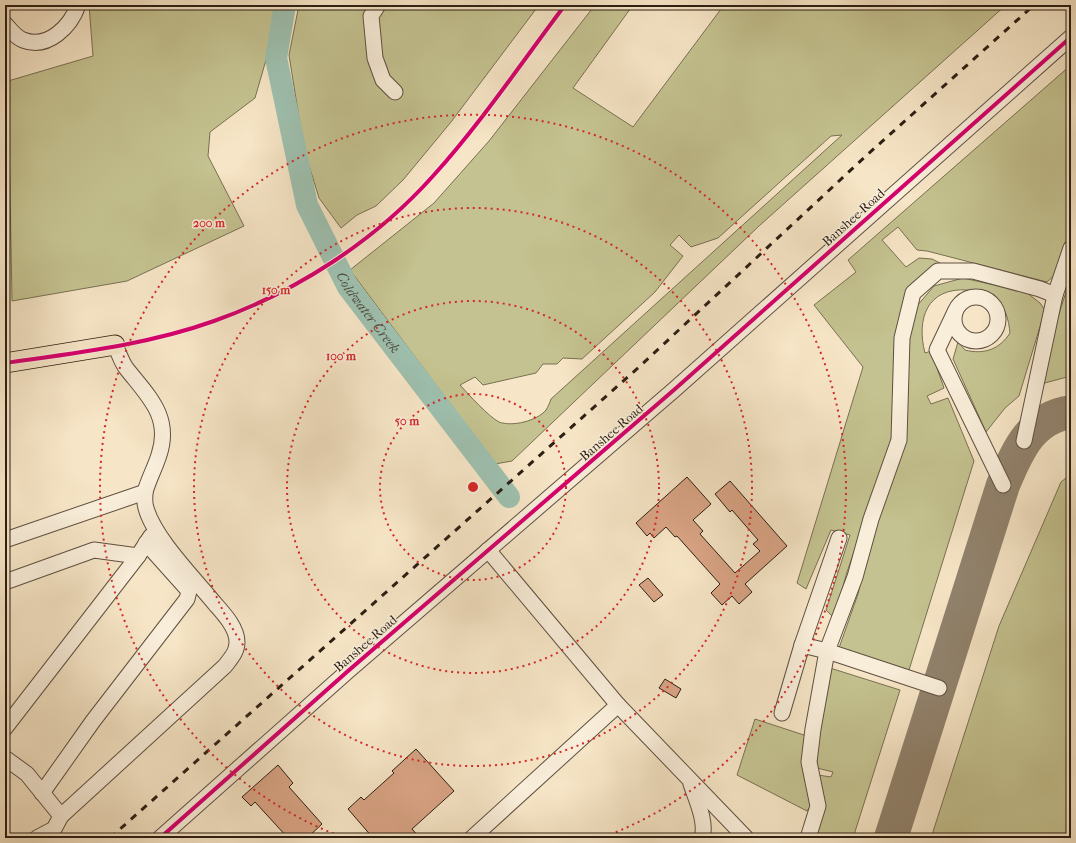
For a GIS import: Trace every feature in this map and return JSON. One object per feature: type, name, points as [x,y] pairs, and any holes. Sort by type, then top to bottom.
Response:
[{"type":"main road","points":[[5,363],[115,345]]},
{"type":"street","points":[[5,24],[13,34],[24,41],[36,42],[51,39],[67,27],[78,5]]},
{"type":"street","points":[[378,5],[370,16],[375,58],[383,80],[395,92]]},
{"type":"street","name":"Banshee Road","points":[[160,838],[348,671],[668,395],[1071,37]]},
{"type":"street","points":[[1024,441],[1055,295],[1071,248]]},
{"type":"street","points":[[808,838],[818,806],[809,762],[813,729],[827,651],[854,577],[871,519],[899,440],[902,338],[913,293],[938,271],[973,271],[1040,289],[1055,295]]},
{"type":"street","points":[[955,312],[937,350],[1003,486]]},
{"type":"street","points":[[37,838],[54,829],[61,816],[225,666],[234,655],[237,640],[232,627],[156,528],[145,506],[145,492],[149,475],[159,454],[162,431],[160,417],[154,402],[125,366],[115,345]]},
{"type":"street","points":[[5,540],[145,492]]},
{"type":"street","points":[[5,728],[142,549],[156,528]]},
{"type":"street","points":[[782,714],[802,645],[839,538]]},
{"type":"street","points":[[5,582],[94,550],[142,549],[189,591],[187,599],[93,721],[42,793]]},
{"type":"street","points":[[488,550],[618,705],[746,838]]},
{"type":"street","points":[[802,645],[827,651],[939,688]]},
{"type":"street","points":[[472,838],[618,705]]},
{"type":"street","points":[[5,758],[27,774],[61,816]]},
{"type":"street","points":[[688,777],[698,803],[704,832],[702,838]]},
{"type":"shaded area","points":[[89,5],[278,5],[268,53],[255,98],[210,132],[208,156],[244,226],[127,281],[12,301],[8,81],[93,56]]},
{"type":"shaded area","points":[[299,5],[539,5],[451,122],[403,180],[376,206],[357,215],[341,228],[319,198],[304,149],[289,55]]},
{"type":"shaded area","points":[[595,5],[633,5],[573,88],[633,127],[724,5],[797,5],[802,8],[806,5],[1006,5],[759,226],[512,461],[495,464],[350,270],[434,203],[489,141]],"holes":[[[842,135],[551,399],[546,410],[537,417],[524,422],[511,424],[504,423],[499,422],[490,415],[460,385],[475,377],[483,385],[536,373],[543,364],[557,364],[563,358],[582,359],[655,292],[683,256],[670,245],[679,235],[691,247],[718,238],[831,136]]]},
{"type":"shaded area","points":[[1071,65],[1071,237],[1060,267],[1047,282],[927,251],[917,250],[898,227],[882,240],[906,267],[919,258],[932,259],[942,264],[909,290],[893,440],[847,572],[834,618],[826,610],[850,535],[831,530],[806,589],[797,583],[863,367],[814,305],[856,272],[848,260]]},
{"type":"shaded area","points":[[1071,276],[1071,376],[1041,384],[1038,380]]},
{"type":"shaded area","points":[[963,278],[1026,292],[1040,303],[1045,310],[1019,396],[1005,408],[986,432],[953,359],[958,342],[965,350],[979,352],[996,347],[1006,339],[1010,333],[1009,323],[1004,308],[998,300],[988,294],[968,290],[954,290],[943,294],[934,300],[924,317],[922,328],[925,353],[931,351],[944,388],[927,396],[931,404],[948,398],[974,461],[909,670],[839,648],[858,594],[873,529],[905,439],[908,345],[916,307],[934,286]]},
{"type":"shaded area","points":[[1071,474],[1071,832],[1069,838],[931,838],[999,626],[1061,482]]},
{"type":"shaded area","points":[[830,668],[900,690],[853,838],[814,838],[818,775],[831,777],[833,772],[817,768],[816,739]]},
{"type":"shaded area","points":[[755,719],[807,736],[811,805],[807,811],[737,775]]},
{"type":"building","points":[[687,477],[711,504],[693,520],[703,531],[700,534],[735,573],[760,551],[753,544],[758,540],[732,510],[730,512],[715,494],[730,481],[787,546],[745,584],[752,592],[739,604],[732,596],[722,605],[711,593],[720,584],[677,536],[675,537],[666,527],[654,538],[650,533],[647,536],[636,523]]},
{"type":"building","points":[[648,578],[663,595],[654,602],[639,585]]},
{"type":"building","points":[[665,679],[681,689],[676,698],[659,688]]},
{"type":"building","points":[[416,749],[454,791],[412,829],[420,838],[373,838],[348,809],[361,797],[364,800],[394,773],[392,771]]},
{"type":"building","points":[[278,765],[293,783],[289,787],[322,824],[307,838],[288,838],[255,802],[251,806],[242,797]]},
{"type":"waterway","name":"Coldwater Creek","points":[[285,5],[276,58],[307,205],[348,287],[509,497]]},
{"type":"taxiway","points":[[891,838],[1003,485],[1020,449],[1035,429],[1045,421],[1071,412]]},
{"type":"railway","points":[[110,838],[639,367],[867,155],[1034,5]]},
{"type":"cycle path","points":[[5,363],[111,347],[189,329],[245,309],[304,280],[360,243],[410,200],[433,176],[485,114],[565,5]]},
{"type":"cycle path","points":[[160,838],[348,671],[675,389],[1071,37]]}]
